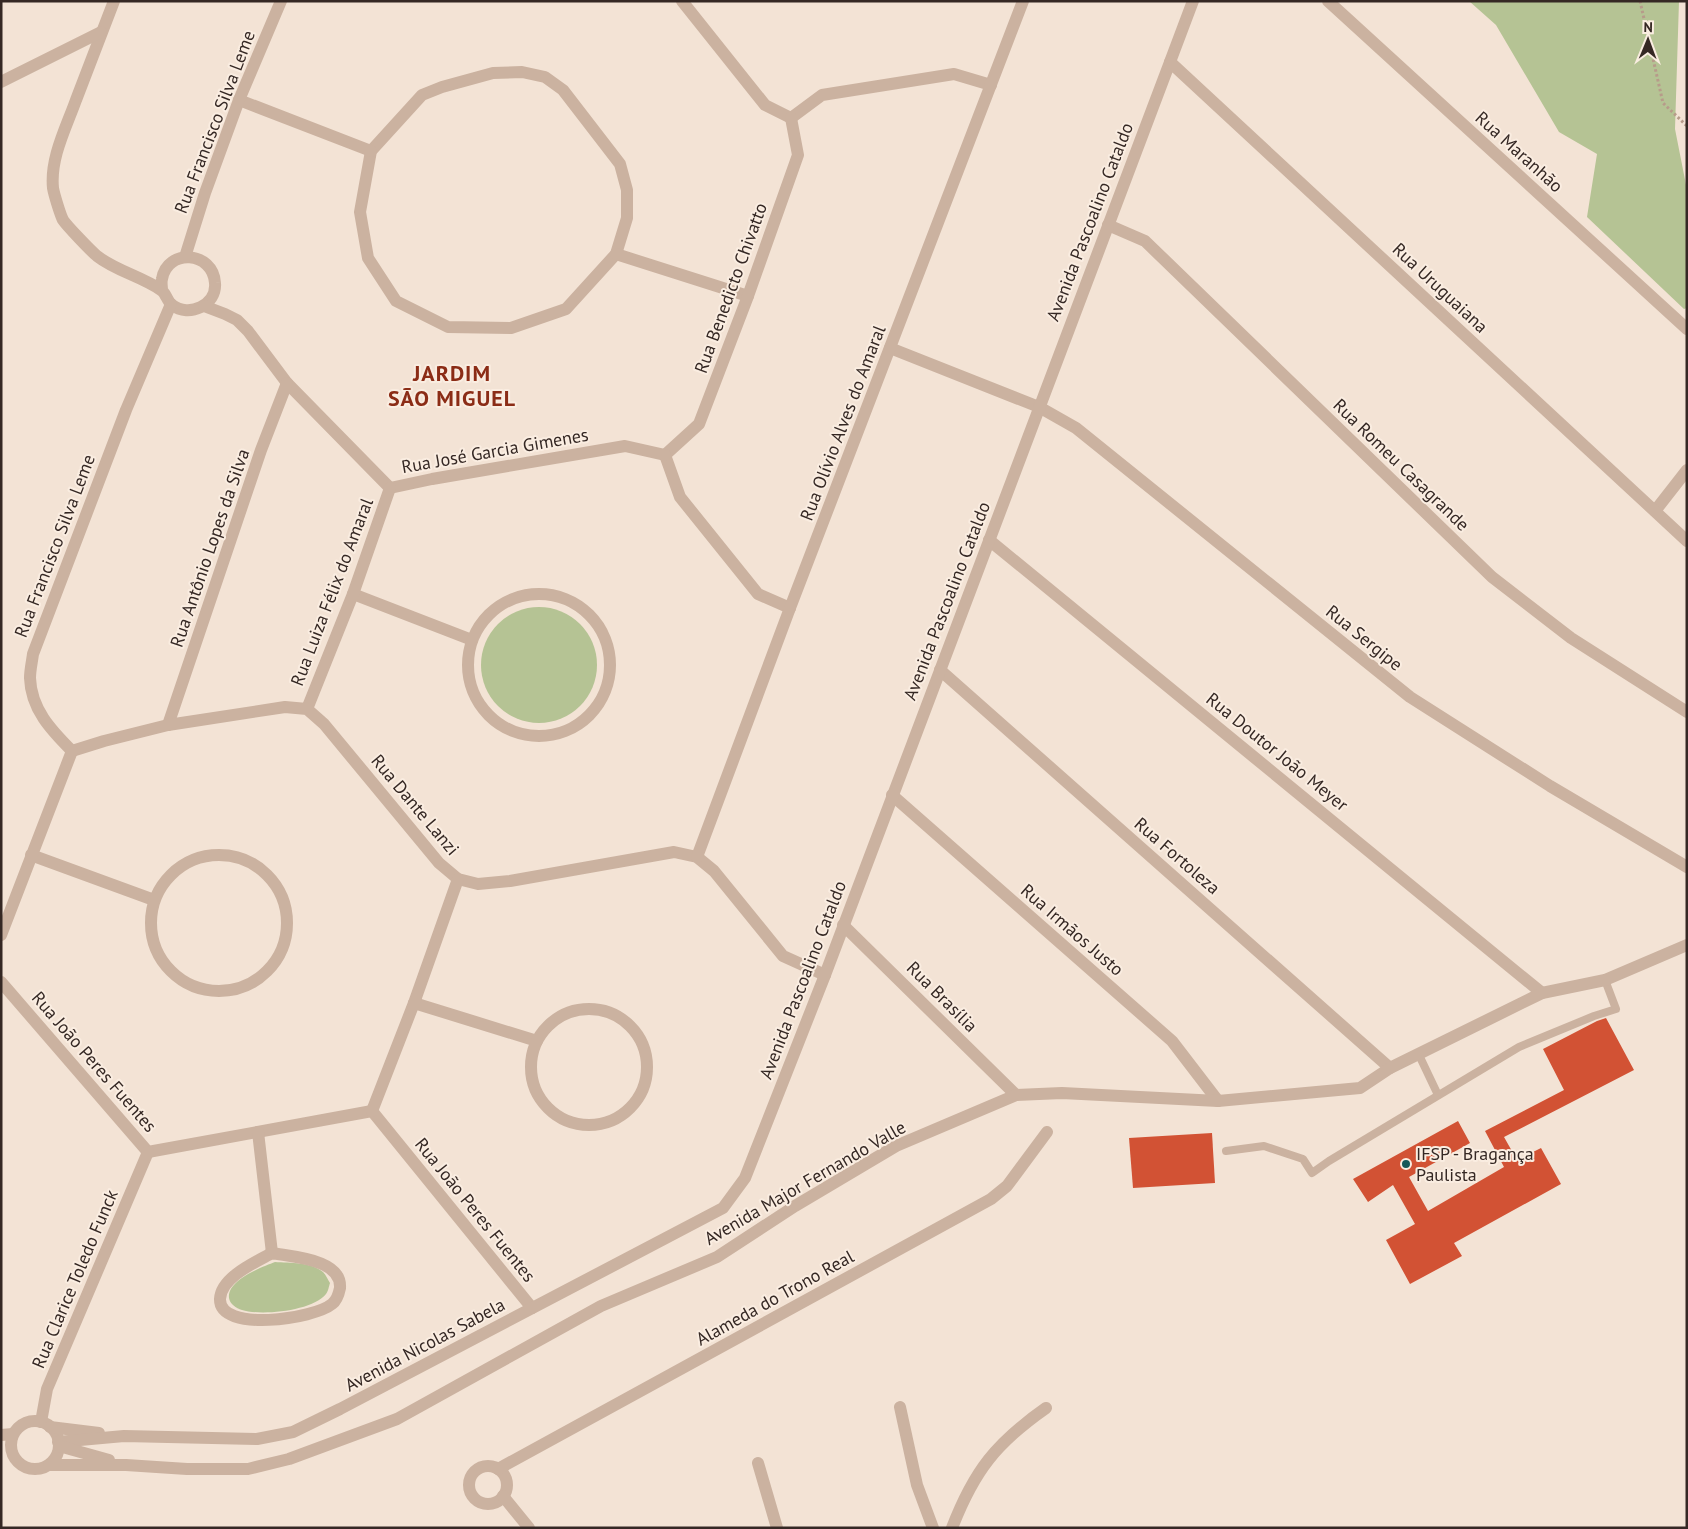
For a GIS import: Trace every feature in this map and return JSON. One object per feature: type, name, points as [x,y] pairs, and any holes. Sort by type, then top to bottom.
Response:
[{"type":"street","points":[[114,1],[56,157],[54,188],[63,220],[97,256],[162,290],[171,304],[182,310],[193,310],[204,306],[212,297],[216,286],[214,274],[207,264],[197,258],[185,257],[174,261],[166,268],[162,279],[162,290]]},
{"type":"street","name":"Rua Francisco Silva Leme","points":[[185,257],[204,193],[239,100],[281,1]]},
{"type":"street","points":[[682,1],[766,106],[791,118],[822,95],[954,74],[991,85]]},
{"type":"street","name":"Rua Olívio Alves do Amaral","points":[[697,857],[790,608],[1023,1]]},
{"type":"street","name":"Avenida Pascoalino Cataldo","points":[[723,1208],[745,1178],[824,975],[1193,1]]},
{"type":"street","name":"Rua Maranhão","points":[[1328,1],[1687,329]]},
{"type":"street","points":[[1,82],[102,32]]},
{"type":"street","name":"Rua Uruguaiana","points":[[1170,62],[1687,541]]},
{"type":"street","points":[[522,72],[545,77],[563,90],[620,164],[627,190],[627,218],[616,254],[566,309],[511,328],[448,327],[396,301],[368,258],[360,212],[370,151],[422,95],[442,87],[493,73],[522,72]]},
{"type":"street","points":[[239,100],[370,151]]},
{"type":"street","name":"Rua Benedicto Chivatto","points":[[665,455],[699,424],[748,296],[798,155],[791,118]]},
{"type":"street","name":"Rua Romeu Casagrande","points":[[1108,225],[1145,241],[1492,577],[1571,638],[1687,712]]},
{"type":"street","points":[[616,254],[748,296]]},
{"type":"street","name":"Rua Francisco Silva Leme","points":[[72,751],[48,727],[35,702],[30,678],[33,654],[126,410],[171,304]]},
{"type":"street","name":"Rua José Garcia Gimenes","points":[[204,306],[237,320],[248,331],[287,383],[390,488],[625,446],[665,455]]},
{"type":"street","name":"Rua Sergipe","points":[[890,348],[1039,407],[1076,428],[1410,697],[1550,786],[1687,867]]},
{"type":"street","name":"Rua Antônio Lopes da Silva","points":[[168,725],[261,450],[287,383]]},
{"type":"street","points":[[665,455],[680,497],[758,594],[790,608]]},
{"type":"street","points":[[1655,511],[1687,470]]},
{"type":"street","name":"Rua Luiza Félix do Amaral","points":[[306,708],[353,594],[390,488]]},
{"type":"street","name":"Rua Doutor João Meyer","points":[[989,540],[1313,803],[1542,993]]},
{"type":"street","points":[[353,594],[472,640]]},
{"type":"street","points":[[547,594],[570,601],[589,614],[603,633],[610,656],[609,679],[600,701],[585,719],[565,731],[542,736],[519,733],[498,723],[481,707],[470,686],[467,663],[472,640],[484,619],[502,604],[523,596],[547,594]]},
{"type":"street","name":"Rua Fortoleza","points":[[940,670],[1390,1068]]},
{"type":"street","points":[[1,935],[72,751],[168,725],[285,707],[306,708]]},
{"type":"street","name":"Rua Dante Lanzi","points":[[306,708],[324,724],[439,863],[458,879],[478,884],[510,882],[674,852],[697,857],[714,871],[782,956],[824,975]]},
{"type":"street","name":"Rua Irmãos Justo","points":[[892,795],[1172,1041],[1218,1101]]},
{"type":"street","points":[[31,854],[154,900]]},
{"type":"street","points":[[225,854],[247,860],[266,873],[280,891],[287,912],[286,934],[279,956],[265,973],[246,986],[224,991],[201,989],[181,979],[164,964],[154,944],[150,922],[154,900],[165,880],[182,865],[203,856],[225,854]]},
{"type":"street","points":[[372,1111],[414,1003],[458,879]]},
{"type":"street","name":"Rua Brasília","points":[[843,925],[1016,1095]]},
{"type":"street","name":"Avenida Major Fernando Valle","points":[[49,1465],[126,1465],[187,1469],[248,1469],[289,1459],[397,1418],[601,1306],[716,1257],[795,1206],[896,1146],[1016,1095],[1062,1093],[1218,1101],[1360,1088],[1390,1068],[1420,1055],[1542,993],[1605,980],[1687,944]]},
{"type":"street","name":"Rua João Peres Fuentes","points":[[1,982],[148,1152],[372,1111],[532,1308]]},
{"type":"street","points":[[414,1003],[536,1040]]},
{"type":"street","points":[[582,1009],[601,1010],[619,1016],[633,1028],[643,1045],[648,1063],[646,1082],[638,1099],[625,1114],[607,1123],[588,1126],[568,1122],[551,1112],[538,1097],[531,1079],[530,1059],[536,1040],[548,1025],[563,1014],[582,1009]]},
{"type":"street","points":[[258,1132],[272,1253]]},
{"type":"street","name":"Alameda do Trono Real","points":[[498,1469],[991,1199],[1007,1186],[1047,1132]]},
{"type":"street","name":"Rua Clarice Toledo Funck","points":[[45,1424],[47,1389],[148,1152]]},
{"type":"street","name":"Avenida Nicolas Sabela","points":[[45,1424],[124,1436],[257,1439],[293,1432],[340,1410],[723,1208]]},
{"type":"street","points":[[272,1253],[305,1258],[325,1264],[336,1272],[340,1281],[340,1292],[332,1304],[315,1312],[278,1320],[238,1319],[227,1314],[220,1304],[220,1292],[228,1282],[247,1266],[272,1253]]},
{"type":"street","points":[[900,1407],[917,1485],[933,1528]]},
{"type":"street","points":[[952,1528],[963,1500],[978,1472],[1003,1442],[1020,1426],[1046,1408]]},
{"type":"street","points":[[30,1422],[45,1424],[56,1434],[59,1444],[56,1456],[49,1465],[40,1469],[22,1466],[6,1451],[11,1442],[7,1434],[30,1422]]},
{"type":"street","name":"Avenida Nicolas Sabela","points":[[59,1444],[124,1436]]},
{"type":"street","name":"Avenida Major Fernando Valle","points":[[59,1444],[126,1465]]},
{"type":"street","points":[[758,1463],[777,1528]]},
{"type":"street","points":[[484,1466],[492,1466],[498,1469],[504,1474],[507,1482],[503,1496],[498,1501],[491,1503],[483,1503],[477,1500],[472,1495],[470,1480],[478,1469],[484,1466]]},
{"type":"street","points":[[503,1496],[529,1528]]},
{"type":"lane","points":[[1226,1151],[1264,1146],[1303,1159],[1312,1173],[1438,1095],[1519,1048],[1586,1019],[1616,1009],[1605,980]]},
{"type":"lane","points":[[1420,1055],[1438,1095]]},
{"type":"path","points":[[1640,1],[1663,103],[1687,126]]},
{"type":"green space","points":[[1469,1],[1679,1],[1675,129],[1687,190],[1687,308],[1684,309],[1587,217],[1597,154],[1559,132],[1496,25]]},
{"type":"green space","points":[[539,607],[561,611],[571,616],[580,624],[588,633],[593,643],[597,665],[593,687],[588,697],[580,706],[571,714],[561,719],[539,723],[517,719],[507,714],[498,706],[490,697],[485,687],[481,665],[485,643],[490,633],[498,624],[507,616],[517,611]]},
{"type":"green space","points":[[275,1262],[313,1266],[324,1273],[330,1283],[327,1293],[310,1305],[286,1311],[251,1312],[240,1309],[232,1304],[229,1298],[230,1291],[239,1280]]},
{"type":"building","points":[[1606,1018],[1634,1070],[1504,1137],[1517,1160],[1541,1148],[1561,1184],[1454,1243],[1462,1256],[1410,1284],[1386,1240],[1415,1224],[1393,1185],[1368,1202],[1353,1179],[1458,1121],[1470,1143],[1409,1177],[1428,1211],[1504,1167],[1485,1131],[1564,1090],[1543,1049]]},
{"type":"building","points":[[1212,1133],[1215,1183],[1133,1188],[1129,1138]]},
{"type":"place","name":"IFSP - Bragança Paulista","points":[[1406,1164]]},
{"type":"district","name":"JARDIM SÃO MIGUEL","points":[[452,386]]}]
